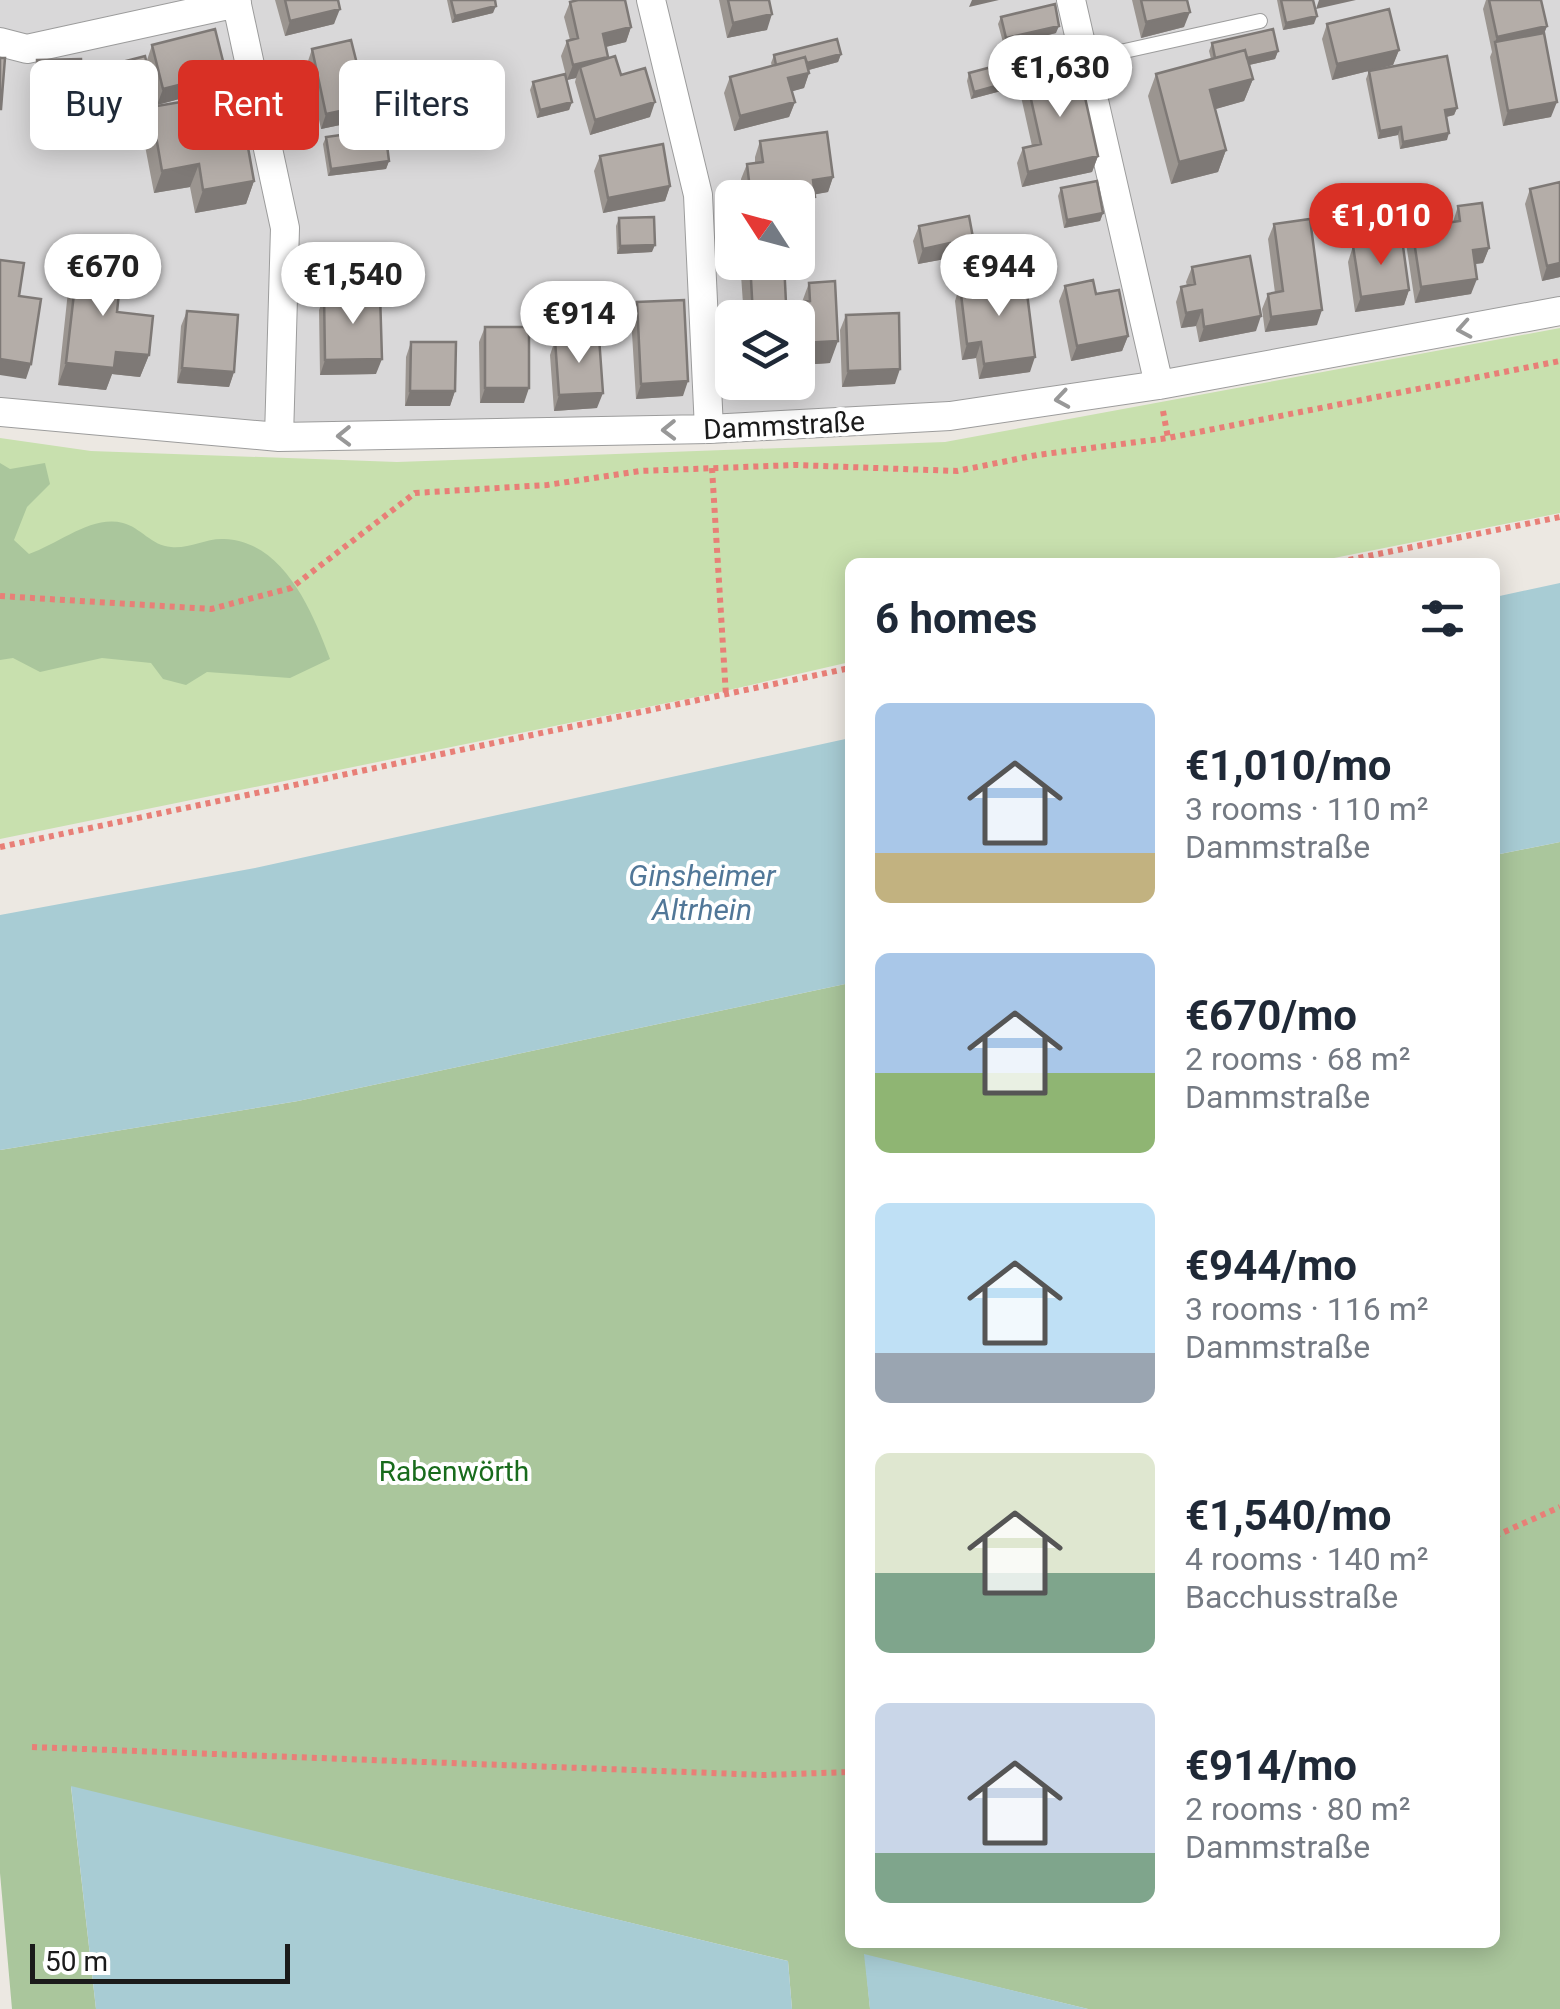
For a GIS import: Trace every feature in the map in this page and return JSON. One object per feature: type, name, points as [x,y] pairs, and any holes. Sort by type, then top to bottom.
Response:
[{"type":"street","points":[[651,0],[698,194],[710,429]]},
{"type":"street","points":[[1071,0],[1158,385]]},
{"type":"street","points":[[0,42],[26,49],[236,2],[284,228],[279,437]]},
{"type":"street","name":"Dammstraße","points":[[0,412],[279,437],[710,429],[950,416],[1158,385],[1560,311]]},
{"type":"lane","points":[[1084,60],[1260,21]]},
{"type":"path","points":[[0,596],[211,608],[291,588],[416,493],[547,485],[640,470],[795,465],[957,471],[1036,455],[1168,438],[1560,361]]},
{"type":"path","points":[[1164,417],[1168,438]]},
{"type":"path","points":[[710,429],[726,696]]},
{"type":"path","points":[[1359,558],[1560,518]]},
{"type":"path","points":[[0,846],[845,669]]},
{"type":"path","points":[[1500,1534],[1560,1507]]},
{"type":"path","points":[[32,1747],[764,1775],[845,1772]]},
{"type":"shaded area","points":[[0,0],[1560,0],[1560,301],[953,409],[266,435],[0,398]]},
{"type":"green space","points":[[1560,328],[1560,513],[1334,558],[845,558],[845,663],[0,839],[0,438],[91,451],[397,462],[945,442]]},
{"type":"green space","points":[[0,463],[10,469],[45,463],[50,484],[27,507],[14,540],[29,554],[87,527],[111,522],[129,525],[171,547],[217,539],[245,543],[263,552],[292,581],[330,659],[290,678],[207,672],[186,685],[163,679],[151,663],[102,658],[40,672],[13,658],[0,660]]},
{"type":"green space","name":"Rabenwörth","points":[[1560,842],[1560,2009],[1088,2009],[865,1955],[870,2009],[792,2009],[788,1961],[71,1787],[96,2009],[12,2009],[0,1873],[0,1150],[298,1101],[845,984],[845,1948],[1500,1948],[1500,854]]},
{"type":"water","points":[[1560,583],[1560,842],[1500,854],[1500,596]]},
{"type":"water","name":"Ginsheimer Altrhein","points":[[845,739],[845,984],[298,1101],[0,1150],[0,915],[255,868]]},
{"type":"water","points":[[71,1786],[788,1961],[792,2009],[96,2009]]},
{"type":"water","points":[[864,1954],[1088,2009],[870,2009]]},
{"type":"building","points":[[285,0],[338,0],[340,9],[290,21]]},
{"type":"building","points":[[451,0],[495,0],[496,6],[455,16]]},
{"type":"building","points":[[625,0],[631,27],[603,34],[608,57],[573,65],[567,41],[578,38],[570,2]]},
{"type":"building","points":[[728,0],[769,0],[772,14],[733,23]]},
{"type":"building","points":[[1141,0],[1187,0],[1190,12],[1146,22]]},
{"type":"building","points":[[1281,0],[1313,0],[1317,16],[1286,23]]},
{"type":"building","points":[[1489,0],[1541,0],[1547,26],[1497,37]]},
{"type":"building","points":[[1055,4],[1059,26],[1006,38],[1001,17]]},
{"type":"building","points":[[1389,9],[1399,50],[1337,64],[1327,24]]},
{"type":"building","points":[[215,29],[223,60],[178,60],[178,85],[163,89],[152,45]]},
{"type":"building","points":[[1273,29],[1278,51],[1247,58],[1245,50],[1215,58],[1212,43]]},
{"type":"building","points":[[1544,33],[1557,102],[1508,111],[1495,42]]},
{"type":"building","points":[[837,39],[841,54],[807,63],[805,57],[776,65],[774,55]]},
{"type":"building","points":[[351,40],[356,60],[339,60],[339,111],[326,114],[319,60],[314,60],[312,49]]},
{"type":"building","points":[[1245,50],[1253,79],[1210,90],[1226,150],[1179,162],[1156,74]]},
{"type":"building","points":[[615,56],[621,75],[645,68],[655,102],[595,120],[580,67]]},
{"type":"building","points":[[1447,56],[1457,108],[1445,110],[1449,133],[1403,142],[1401,127],[1380,131],[1369,71]]},
{"type":"building","points":[[805,57],[809,73],[788,78],[795,102],[740,116],[730,77]]},
{"type":"building","points":[[0,58],[5,58],[1,109],[0,109]]},
{"type":"building","points":[[999,65],[1003,84],[974,92],[969,73]]},
{"type":"building","points":[[1078,66],[1098,156],[1028,172],[1023,148],[1041,144],[1026,77]]},
{"type":"building","points":[[565,74],[572,102],[540,110],[533,82]]},
{"type":"building","points":[[178,102],[178,150],[248,150],[254,181],[203,190],[199,164],[162,171],[158,106]]},
{"type":"building","points":[[827,132],[833,177],[749,180],[747,164],[763,162],[760,141]]},
{"type":"building","points":[[339,135],[339,150],[388,150],[389,161],[331,169],[326,137]]},
{"type":"building","points":[[663,144],[670,186],[608,198],[600,156]]},
{"type":"building","points":[[1097,181],[1103,213],[1067,220],[1061,188]]},
{"type":"building","points":[[1560,182],[1560,263],[1547,266],[1530,189]]},
{"type":"building","points":[[1482,203],[1489,248],[1473,250],[1477,279],[1421,287],[1412,228],[1460,221],[1458,206]]},
{"type":"building","points":[[969,216],[979,270],[956,275],[950,243],[923,249],[919,226]]},
{"type":"building","points":[[654,217],[655,245],[620,246],[619,218]]},
{"type":"building","points":[[1310,219],[1322,310],[1271,317],[1268,294],[1283,291],[1274,224]]},
{"type":"building","points":[[1402,239],[1409,290],[1361,297],[1353,246]]},
{"type":"building","points":[[1250,256],[1261,316],[1204,327],[1202,310],[1186,313],[1181,287],[1195,284],[1192,267]]},
{"type":"building","points":[[327,258],[371,258],[371,289],[327,289]]},
{"type":"building","points":[[78,259],[122,264],[117,312],[153,316],[149,355],[116,352],[114,368],[66,363]]},
{"type":"building","points":[[0,260],[24,263],[19,296],[41,299],[31,364],[0,359]]},
{"type":"building","points":[[1025,277],[1035,357],[984,364],[981,342],[967,344],[960,286]]},
{"type":"building","points":[[751,280],[785,280],[786,300],[752,300]]},
{"type":"building","points":[[1093,280],[1096,294],[1119,290],[1128,336],[1077,346],[1065,286]]},
{"type":"building","points":[[835,281],[838,341],[815,342],[815,300],[810,300],[809,283]]},
{"type":"building","points":[[380,293],[382,359],[325,360],[324,295]]},
{"type":"building","points":[[684,300],[688,381],[641,384],[637,302]]},
{"type":"building","points":[[187,311],[238,315],[234,372],[182,368]]},
{"type":"building","points":[[899,313],[900,369],[848,371],[846,315]]},
{"type":"building","points":[[485,327],[529,327],[529,388],[485,388]]},
{"type":"building","points":[[599,337],[603,393],[559,395],[555,340]]},
{"type":"building","points":[[411,342],[456,342],[455,391],[410,391]]}]
